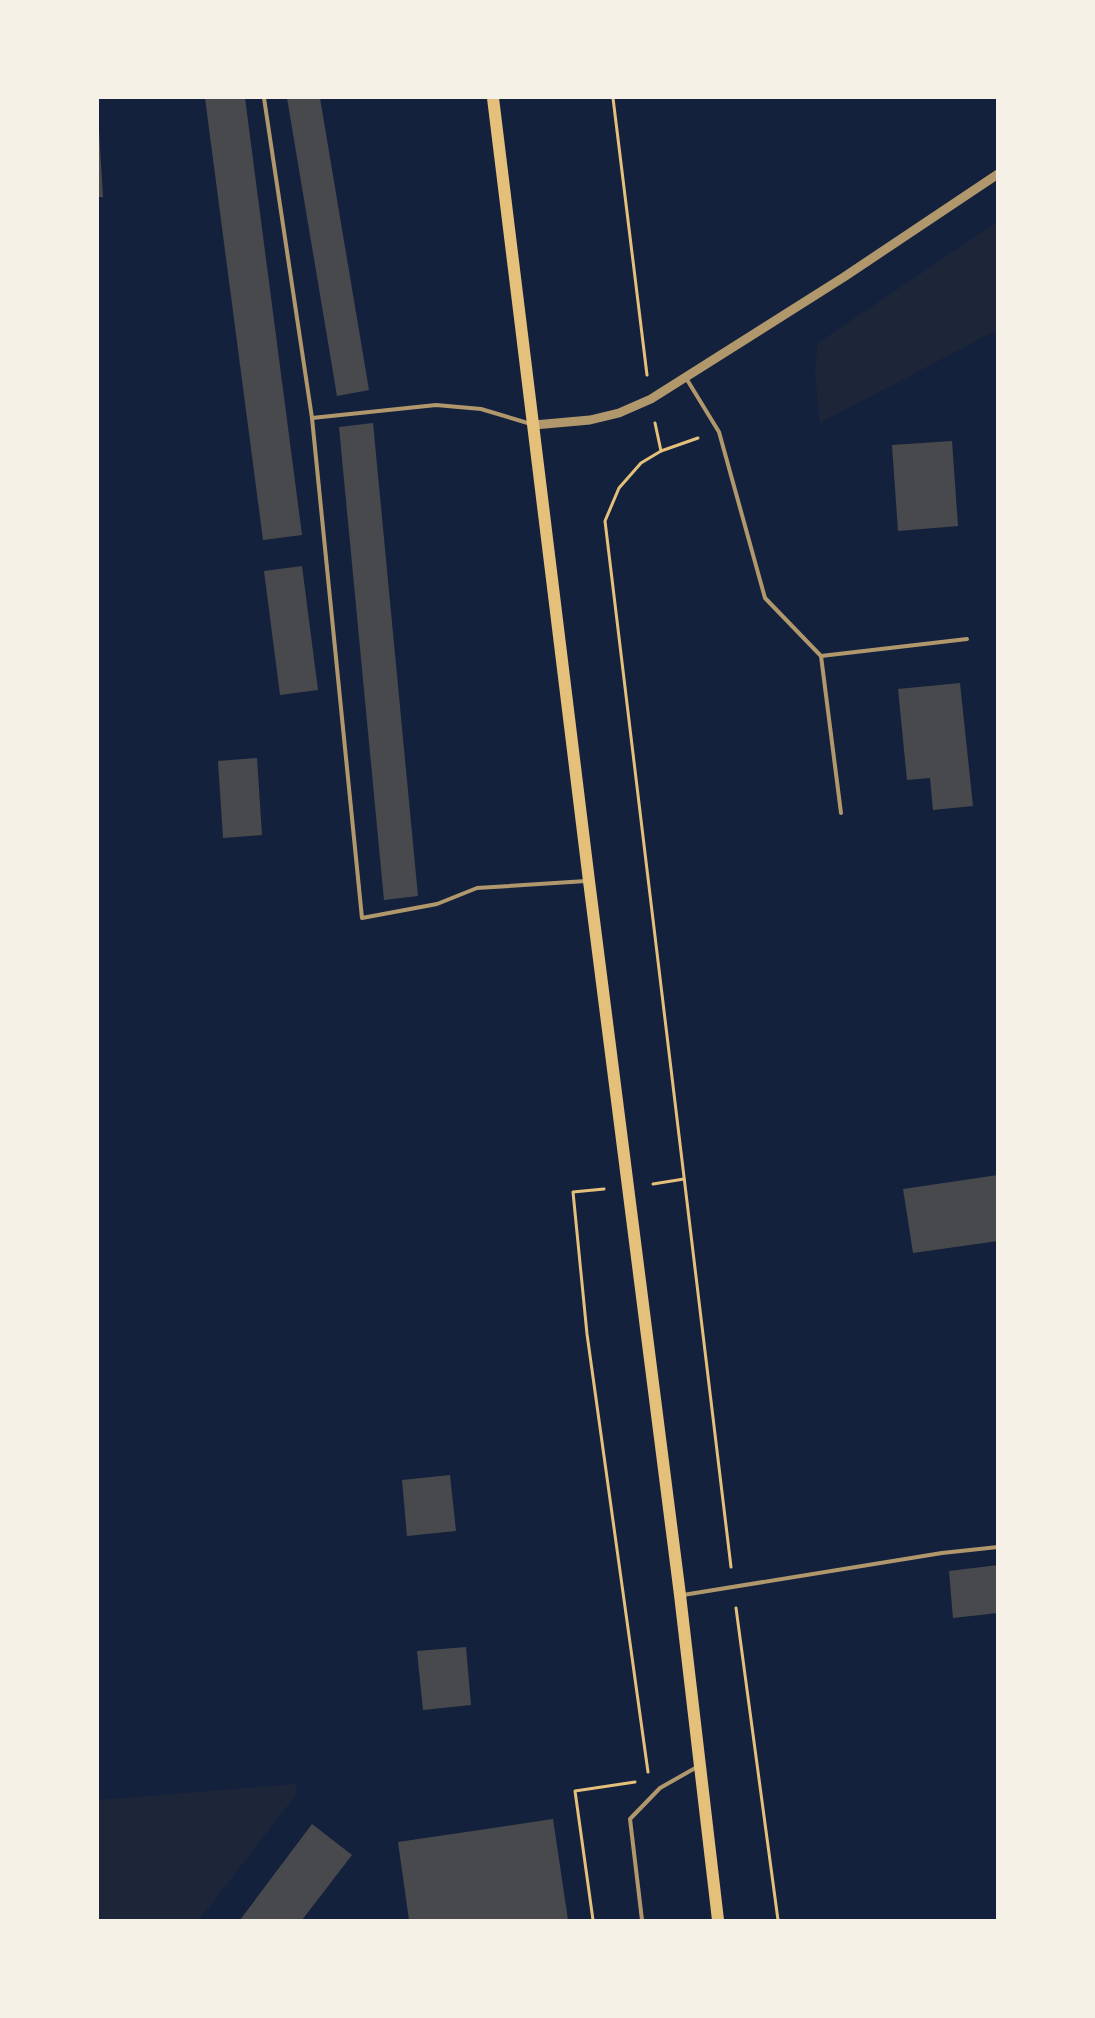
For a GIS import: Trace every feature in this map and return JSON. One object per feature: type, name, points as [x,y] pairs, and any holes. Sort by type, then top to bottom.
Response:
[{"type":"main road","points":[[493,98],[589,881],[680,1595],[718,1920]]},
{"type":"street","points":[[534,425],[590,420],[620,413],[651,399],[844,277],[998,174]]},
{"type":"lane","points":[[264,98],[312,418],[362,918],[437,904],[477,888],[589,881]]},
{"type":"lane","points":[[686,378],[719,432],[765,598],[821,656],[841,813]]},
{"type":"lane","points":[[312,418],[436,405],[481,409],[534,425]]},
{"type":"lane","points":[[821,656],[967,639]]},
{"type":"lane","points":[[680,1595],[942,1553],[998,1546]]},
{"type":"lane","points":[[642,1920],[630,1819],[660,1788],[700,1765]]},
{"type":"path","points":[[613,98],[651,399],[661,451]]},
{"type":"path","points":[[719,432],[661,451],[641,463],[619,488],[605,521],[733,1588],[778,1920]]},
{"type":"path","points":[[573,1192],[587,1334],[649,1780]]},
{"type":"path","points":[[593,1920],[575,1791],[640,1781]]},
{"type":"shaded area","points":[[997,222],[997,330],[820,423],[815,371],[818,343]]},
{"type":"shaded area","points":[[296,1784],[296,1795],[199,1920],[98,1920],[98,1800]]},
{"type":"building","points":[[205,98],[245,98],[302,535],[263,540]]},
{"type":"building","points":[[287,98],[320,98],[369,390],[337,396]]},
{"type":"building","points":[[99,130],[103,197],[98,197]]},
{"type":"building","points":[[373,423],[418,896],[384,900],[339,427]]},
{"type":"building","points":[[952,441],[958,526],[898,531],[892,445]]},
{"type":"building","points":[[302,566],[318,690],[280,695],[264,571]]},
{"type":"building","points":[[960,683],[973,806],[933,810],[930,778],[907,780],[898,689]]},
{"type":"building","points":[[257,758],[262,835],[223,838],[218,761]]},
{"type":"building","points":[[998,1175],[998,1241],[913,1253],[903,1189]]},
{"type":"building","points":[[450,1475],[456,1531],[407,1536],[402,1480]]},
{"type":"building","points":[[998,1565],[998,1613],[953,1618],[949,1571]]},
{"type":"building","points":[[466,1647],[471,1705],[423,1710],[417,1651]]},
{"type":"building","points":[[553,1819],[568,1920],[409,1920],[398,1842]]},
{"type":"building","points":[[312,1824],[352,1855],[302,1920],[240,1920]]}]
